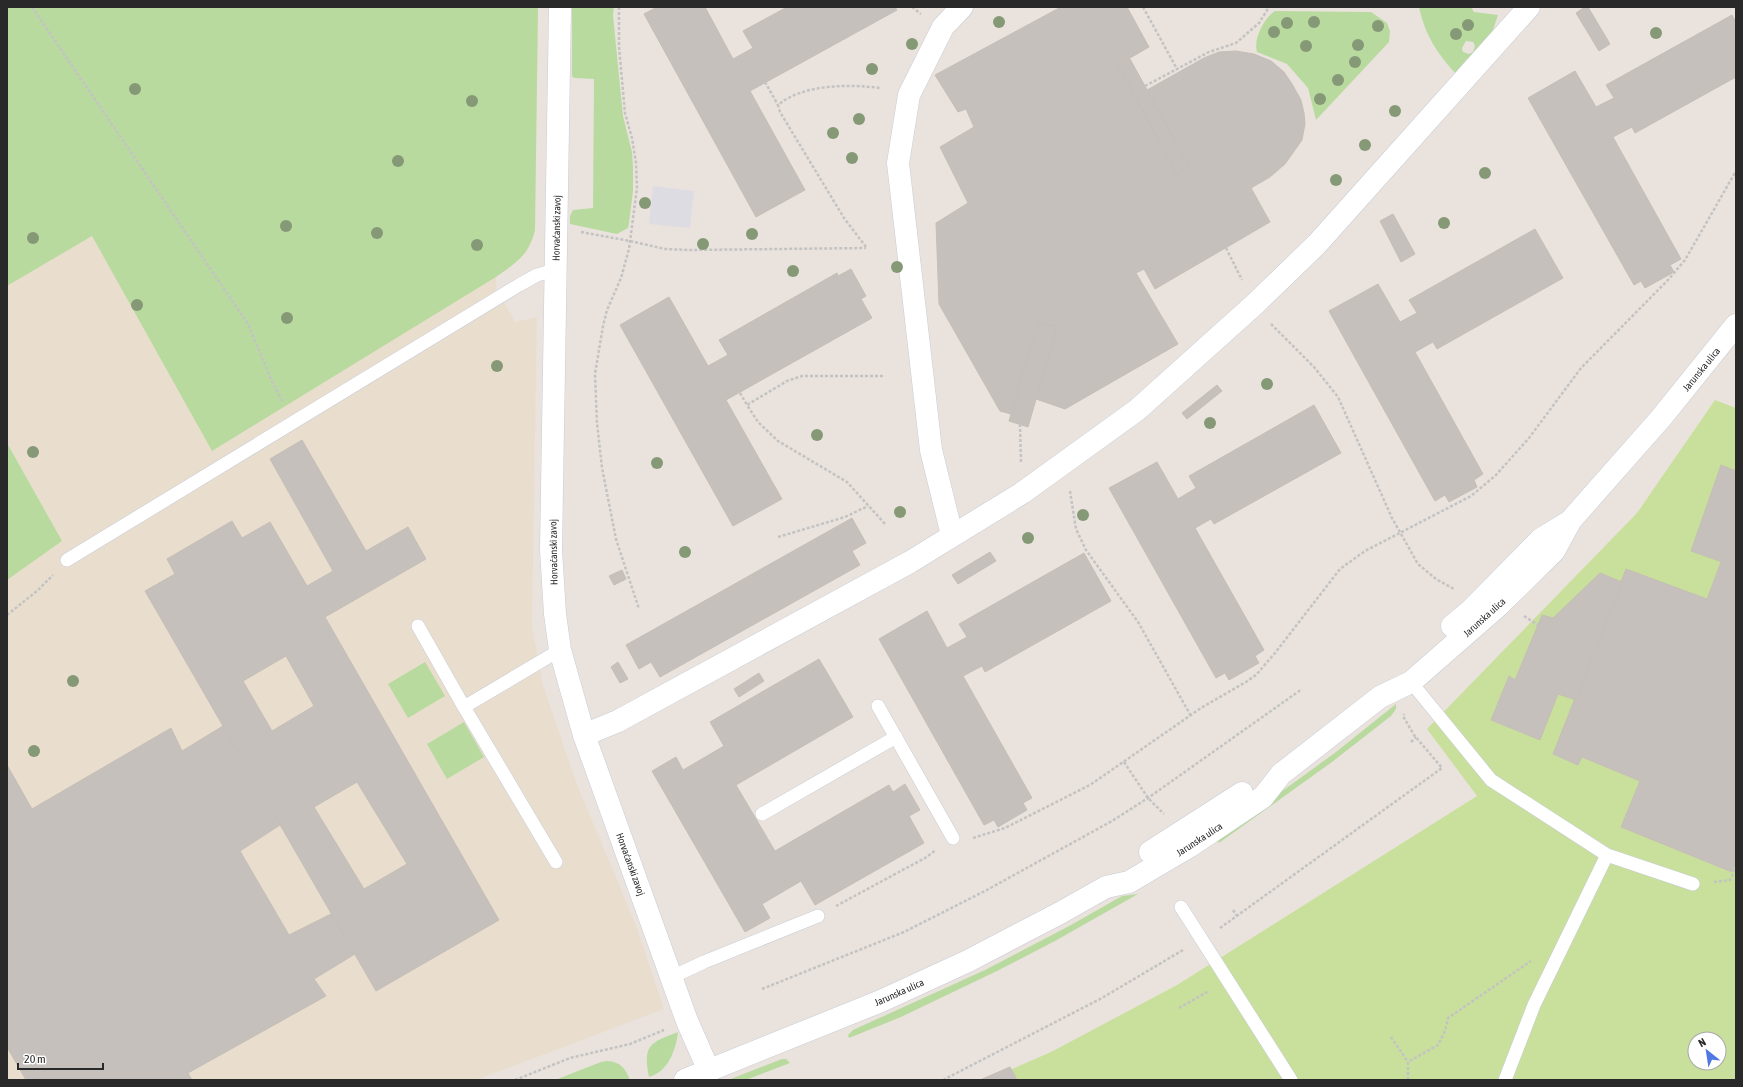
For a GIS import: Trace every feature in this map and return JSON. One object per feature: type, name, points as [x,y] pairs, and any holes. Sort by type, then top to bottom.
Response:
[{"type":"street","name":"Horvaćanski zavoj","points":[[560,7],[551,550],[555,614],[560,650],[584,735],[672,978],[709,1071]]},
{"type":"street","points":[[952,535],[931,450],[898,163],[909,95],[943,28],[962,7]]},
{"type":"street","points":[[584,735],[618,721],[649,705],[910,562],[1022,493],[1137,410],[1255,304],[1317,244],[1529,7]]},
{"type":"street","name":"Jarunska ulica","points":[[1380,697],[1417,689],[1554,551],[1571,520],[1662,418],[1736,325]]},
{"type":"street","name":"Jarunska ulica","points":[[685,1080],[881,1001],[968,961],[1106,887],[1120,871],[1255,784],[1281,774],[1380,697],[1401,670],[1470,611],[1541,539],[1571,520]]},
{"type":"lane","points":[[67,560],[293,424],[519,285],[537,275],[555,270]]},
{"type":"lane","points":[[418,626],[556,862]]},
{"type":"lane","points":[[464,707],[560,650]]},
{"type":"lane","points":[[1417,689],[1491,780],[1607,855],[1693,884]]},
{"type":"lane","points":[[878,706],[954,838]]},
{"type":"lane","points":[[762,814],[896,737]]},
{"type":"lane","points":[[1505,1080],[1534,1005],[1607,855]]},
{"type":"lane","points":[[1181,907],[1291,1080]]},
{"type":"lane","points":[[672,978],[704,962],[818,916]]},
{"type":"path","points":[[32,7],[248,324],[270,377],[293,424]]},
{"type":"path","points":[[619,7],[619,47],[625,113],[632,138],[636,164],[637,188],[630,240],[621,278],[607,310],[595,374],[597,423],[602,468],[616,539],[639,609]]},
{"type":"path","points":[[1144,7],[1177,69]]},
{"type":"path","points":[[1145,86],[1209,52],[1236,43],[1259,23],[1269,7]]},
{"type":"path","points":[[577,232],[630,240],[665,249],[866,248],[844,218],[780,112],[778,105],[765,82]]},
{"type":"path","points":[[778,105],[785,99],[818,88],[858,85],[880,88]]},
{"type":"path","points":[[818,916],[925,858],[954,838],[974,838],[1005,828],[1090,785],[1191,716],[1256,675],[1340,569],[1365,551],[1471,496],[1496,475],[1529,438],[1580,368],[1668,280],[1685,260],[1736,171]]},
{"type":"path","points":[[1226,248],[1245,286]]},
{"type":"path","points":[[1270,324],[1314,367],[1338,397],[1399,533],[1418,564],[1436,580]]},
{"type":"path","points":[[747,405],[787,381],[802,376],[883,376]]},
{"type":"path","points":[[740,393],[758,422],[778,441],[847,482],[886,525]]},
{"type":"path","points":[[1020,424],[1022,493]]},
{"type":"path","points":[[1069,487],[1076,529],[1086,550],[1138,622],[1191,716]]},
{"type":"path","points":[[778,537],[845,517],[868,506]]},
{"type":"path","points":[[7,616],[37,591],[67,560]]},
{"type":"path","points":[[1522,615],[1538,625]]},
{"type":"path","points":[[762,989],[904,932],[985,891],[1099,829],[1148,798],[1302,689]]},
{"type":"path","points":[[943,1080],[1102,998],[1201,939],[1237,916],[1442,768],[1416,737],[1403,716],[1417,689]]},
{"type":"path","points":[[1411,742],[1416,737]]},
{"type":"path","points":[[1124,762],[1148,798]]},
{"type":"path","points":[[1693,884],[1730,880],[1736,868]]},
{"type":"path","points":[[1233,910],[1237,916]]},
{"type":"path","points":[[1408,1062],[1438,1045],[1445,1031],[1448,1018],[1537,957]]},
{"type":"path","points":[[515,1080],[570,1058],[630,1044],[668,1029]]},
{"type":"path","points":[[1391,1037],[1408,1062],[1408,1080]]},
{"type":"shaded area","points":[[7,7],[538,7],[535,230],[532,241],[525,254],[496,277],[496,288],[515,322],[537,317],[532,626],[543,685],[576,782],[637,928],[664,1009],[476,1080],[7,1080]]},
{"type":"shaded area","points":[[653,186],[694,191],[690,228],[649,224]]},
{"type":"green space","points":[[7,7],[538,7],[535,230],[529,246],[516,263],[496,277],[212,451],[92,236],[7,286]]},
{"type":"green space","points":[[572,7],[614,7],[613,15],[623,116],[632,152],[633,167],[633,191],[628,228],[617,234],[570,224],[570,216],[573,210],[593,208],[594,79],[574,78],[572,76]]},
{"type":"green space","points":[[1419,7],[1471,7],[1474,12],[1498,15],[1492,33],[1456,74],[1443,59],[1428,35]],"holes":[[[1466,41],[1473,42],[1475,46],[1473,52],[1469,54],[1463,52],[1462,48]]]},
{"type":"green space","points":[[1275,11],[1371,12],[1387,23],[1390,31],[1389,42],[1316,120],[1308,88],[1287,64],[1257,52],[1256,47],[1260,29]]},
{"type":"green space","points":[[1715,400],[1736,408],[1736,1080],[987,1080],[1051,1052],[1177,985],[1477,796],[1427,729],[1637,513]]},
{"type":"green space","points":[[7,443],[62,541],[7,580]]},
{"type":"green space","points":[[425,662],[445,696],[408,718],[388,684]]},
{"type":"green space","points":[[1396,704],[1396,709],[1391,716],[1332,762],[1219,843],[1218,840],[1237,824],[1336,752]]},
{"type":"green space","points":[[464,722],[484,757],[447,779],[427,744]]},
{"type":"green space","points":[[1138,894],[1055,941],[997,971],[901,1017],[849,1038],[848,1035],[853,1030],[985,970],[1071,925],[1122,896]]},
{"type":"green space","points":[[678,1032],[670,1059],[661,1070],[649,1077],[647,1058],[650,1047],[660,1039]]},
{"type":"green space","points":[[782,1059],[786,1059],[790,1063],[746,1080],[728,1080]]},
{"type":"green space","points":[[607,1061],[622,1066],[630,1080],[555,1080],[601,1062]]},
{"type":"building","points":[[657,7],[705,7],[733,59],[753,48],[743,31],[787,7],[895,7],[897,10],[750,91],[805,190],[756,217],[644,14]]},
{"type":"building","points":[[1061,7],[1127,7],[1149,47],[1118,65],[1177,174],[1189,166],[1147,90],[1204,58],[1219,52],[1236,51],[1254,54],[1271,61],[1284,72],[1301,100],[1305,124],[1302,140],[1285,164],[1270,177],[1251,188],[1270,222],[1155,289],[1144,269],[1136,273],[1178,344],[1065,409],[1036,399],[1057,327],[1038,322],[1011,414],[1000,411],[939,304],[936,223],[968,203],[940,147],[974,127],[966,109],[958,112],[935,75]]},
{"type":"building","points":[[1585,7],[1588,7],[1610,44],[1599,51],[1576,13]]},
{"type":"building","points":[[1732,15],[1736,22],[1736,77],[1635,133],[1632,127],[1613,137],[1681,259],[1670,265],[1674,272],[1645,288],[1641,281],[1634,285],[1528,98],[1575,71],[1596,107],[1614,98],[1606,85]]},
{"type":"building","points":[[1130,59],[1189,166],[1177,174],[1118,65]]},
{"type":"building","points":[[1393,214],[1415,254],[1401,262],[1380,221]]},
{"type":"building","points":[[1535,229],[1563,278],[1437,349],[1433,342],[1415,352],[1483,474],[1474,480],[1477,487],[1449,502],[1445,495],[1435,501],[1329,311],[1378,284],[1400,322],[1417,313],[1409,300]]},
{"type":"building","points":[[851,269],[866,296],[861,299],[872,318],[726,400],[782,499],[733,526],[620,325],[669,297],[708,366],[728,355],[719,340],[837,273],[838,276]]},
{"type":"building","points":[[1038,322],[1057,327],[1028,427],[1009,421]]},
{"type":"building","points":[[1217,385],[1222,391],[1187,419],[1182,413]]},
{"type":"building","points":[[1314,405],[1341,453],[1214,524],[1211,519],[1195,528],[1264,650],[1255,656],[1259,663],[1229,680],[1225,673],[1216,678],[1109,488],[1157,462],[1178,499],[1196,488],[1189,476]]},
{"type":"building","points":[[302,440],[366,551],[408,527],[426,559],[325,617],[499,920],[376,991],[145,591],[175,574],[167,559],[232,521],[242,538],[270,522],[307,586],[333,571],[270,459]],"holes":[[[286,656],[314,706],[272,731],[243,681]],[[357,782],[407,864],[364,889],[314,807]]]},
{"type":"building","points":[[1721,465],[1736,471],[1736,567],[1691,551]]},
{"type":"building","points":[[852,518],[866,543],[852,551],[860,565],[660,677],[651,662],[639,669],[626,645]]},
{"type":"building","points":[[990,552],[996,561],[958,584],[952,575]]},
{"type":"building","points":[[1084,553],[1111,601],[985,672],[982,666],[963,676],[1032,798],[1023,803],[1027,810],[998,827],[994,820],[984,825],[879,639],[927,611],[947,648],[967,637],[959,624]]},
{"type":"building","points":[[1721,562],[1736,567],[1736,862],[1732,872],[1621,827],[1640,781],[1582,757],[1578,765],[1553,754],[1626,569],[1707,599]]},
{"type":"building","points":[[622,570],[626,579],[614,585],[609,576]]},
{"type":"building","points":[[1600,573],[1622,582],[1576,700],[1558,694],[1540,740],[1491,720],[1509,676],[1515,680],[1542,615],[1553,618]]},
{"type":"building","points":[[819,659],[853,717],[736,785],[775,851],[889,785],[893,792],[905,784],[920,810],[909,816],[924,843],[815,905],[801,881],[762,904],[770,918],[745,932],[652,771],[676,757],[683,770],[724,746],[710,722]]},
{"type":"building","points":[[618,662],[628,679],[620,683],[611,667]]},
{"type":"building","points":[[759,673],[764,681],[739,697],[734,689]]},
{"type":"building","points":[[223,726],[280,825],[240,851],[289,935],[331,914],[355,954],[314,979],[326,996],[188,1073],[192,1080],[26,1080],[7,1047],[7,765],[32,809],[171,728],[182,751]]},
{"type":"building","points":[[1010,1067],[1017,1080],[980,1080]]}]
